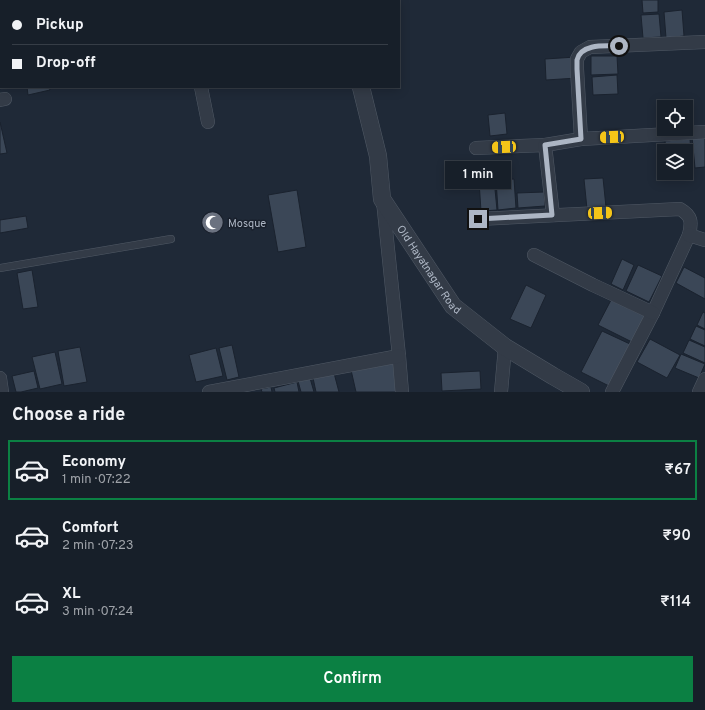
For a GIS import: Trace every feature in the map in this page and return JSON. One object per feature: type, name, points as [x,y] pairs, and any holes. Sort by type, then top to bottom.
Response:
[{"type":"street","points":[[581,139],[577,69],[577,59],[581,52],[590,47],[705,42]]},
{"type":"street","points":[[201,88],[208,122]]},
{"type":"street","name":"Old Hayatnagar Road","points":[[361,88],[378,156],[382,199],[453,306],[505,347],[562,384],[580,392]]},
{"type":"street","points":[[476,148],[545,145],[581,139],[705,132]]},
{"type":"street","points":[[545,145],[552,215]]},
{"type":"street","points":[[382,199],[402,392]]},
{"type":"street","points":[[478,219],[680,209],[685,212],[691,224],[689,235],[653,313],[612,392]]},
{"type":"street","points":[[689,235],[705,240]]},
{"type":"street","points":[[534,255],[653,313]]},
{"type":"street","points":[[501,392],[505,347]]},
{"type":"street","points":[[209,392],[399,356]]},
{"type":"street","points":[[0,378],[2,392]]},
{"type":"street","points":[[699,392],[705,379]]},
{"type":"lane","points":[[0,268],[171,239]]},
{"type":"building","points":[[642,0],[658,0],[658,12],[643,13]]},
{"type":"building","points":[[682,10],[684,36],[666,38],[664,12]]},
{"type":"building","points":[[659,14],[661,37],[643,38],[641,15]]},
{"type":"building","points":[[591,56],[617,56],[618,74],[591,75]]},
{"type":"building","points":[[576,57],[577,78],[546,80],[545,59]]},
{"type":"building","points":[[617,75],[618,94],[593,95],[592,77]]},
{"type":"building","points":[[27,88],[49,88],[50,90],[28,95]]},
{"type":"building","points":[[505,113],[507,134],[490,136],[488,115]]},
{"type":"building","points":[[0,122],[7,153],[0,154]]},
{"type":"building","points":[[705,136],[705,167],[695,168],[692,137]]},
{"type":"building","points":[[690,139],[690,144],[665,144],[665,141]]},
{"type":"building","points":[[603,178],[606,207],[587,209],[584,179]]},
{"type":"building","points":[[494,179],[497,210],[481,211],[479,181]]},
{"type":"building","points":[[514,179],[516,208],[498,210],[496,180]]},
{"type":"building","points":[[297,190],[306,247],[278,252],[268,195]]},
{"type":"building","points":[[544,192],[545,206],[518,208],[517,193]]},
{"type":"building","points":[[26,216],[28,228],[0,233],[0,220]]},
{"type":"building","points":[[622,259],[634,265],[623,290],[611,284]]},
{"type":"building","points":[[638,265],[662,276],[649,302],[626,291]]},
{"type":"building","points":[[684,267],[705,278],[705,299],[676,283]]},
{"type":"building","points":[[32,270],[38,307],[23,309],[17,273]]},
{"type":"building","points":[[526,285],[546,295],[531,328],[510,319]]},
{"type":"building","points":[[611,300],[645,316],[632,342],[598,325]]},
{"type":"building","points":[[703,312],[705,313],[705,329],[697,325]]},
{"type":"building","points":[[696,326],[705,330],[705,346],[690,339]]},
{"type":"building","points":[[602,331],[630,344],[609,386],[581,372]]},
{"type":"building","points":[[650,339],[680,355],[667,378],[637,362]]},
{"type":"building","points":[[689,340],[705,347],[705,363],[683,353]]},
{"type":"building","points":[[232,345],[239,377],[227,380],[219,348]]},
{"type":"building","points":[[80,347],[87,382],[64,386],[58,351]]},
{"type":"building","points":[[216,348],[223,376],[196,382],[189,355]]},
{"type":"building","points":[[55,352],[62,384],[40,389],[32,357]]},
{"type":"building","points":[[681,354],[705,364],[699,378],[675,368]]},
{"type":"building","points":[[393,362],[399,392],[356,392],[351,370]]},
{"type":"building","points":[[34,371],[38,388],[16,392],[12,376]]},
{"type":"building","points":[[480,371],[481,389],[442,391],[441,373]]},
{"type":"building","points":[[334,373],[339,392],[316,392],[313,378]]},
{"type":"building","points":[[310,378],[314,392],[301,392],[298,381]]},
{"type":"building","points":[[297,382],[299,392],[275,392],[274,388]]},
{"type":"building","points":[[271,387],[272,392],[262,392],[261,389]]},
{"type":"place","name":"Mosque","points":[[213,223]]},
{"type":"route","points":[[478,219],[552,215],[545,145],[581,139],[577,59],[581,52],[590,47],[619,46]]}]
